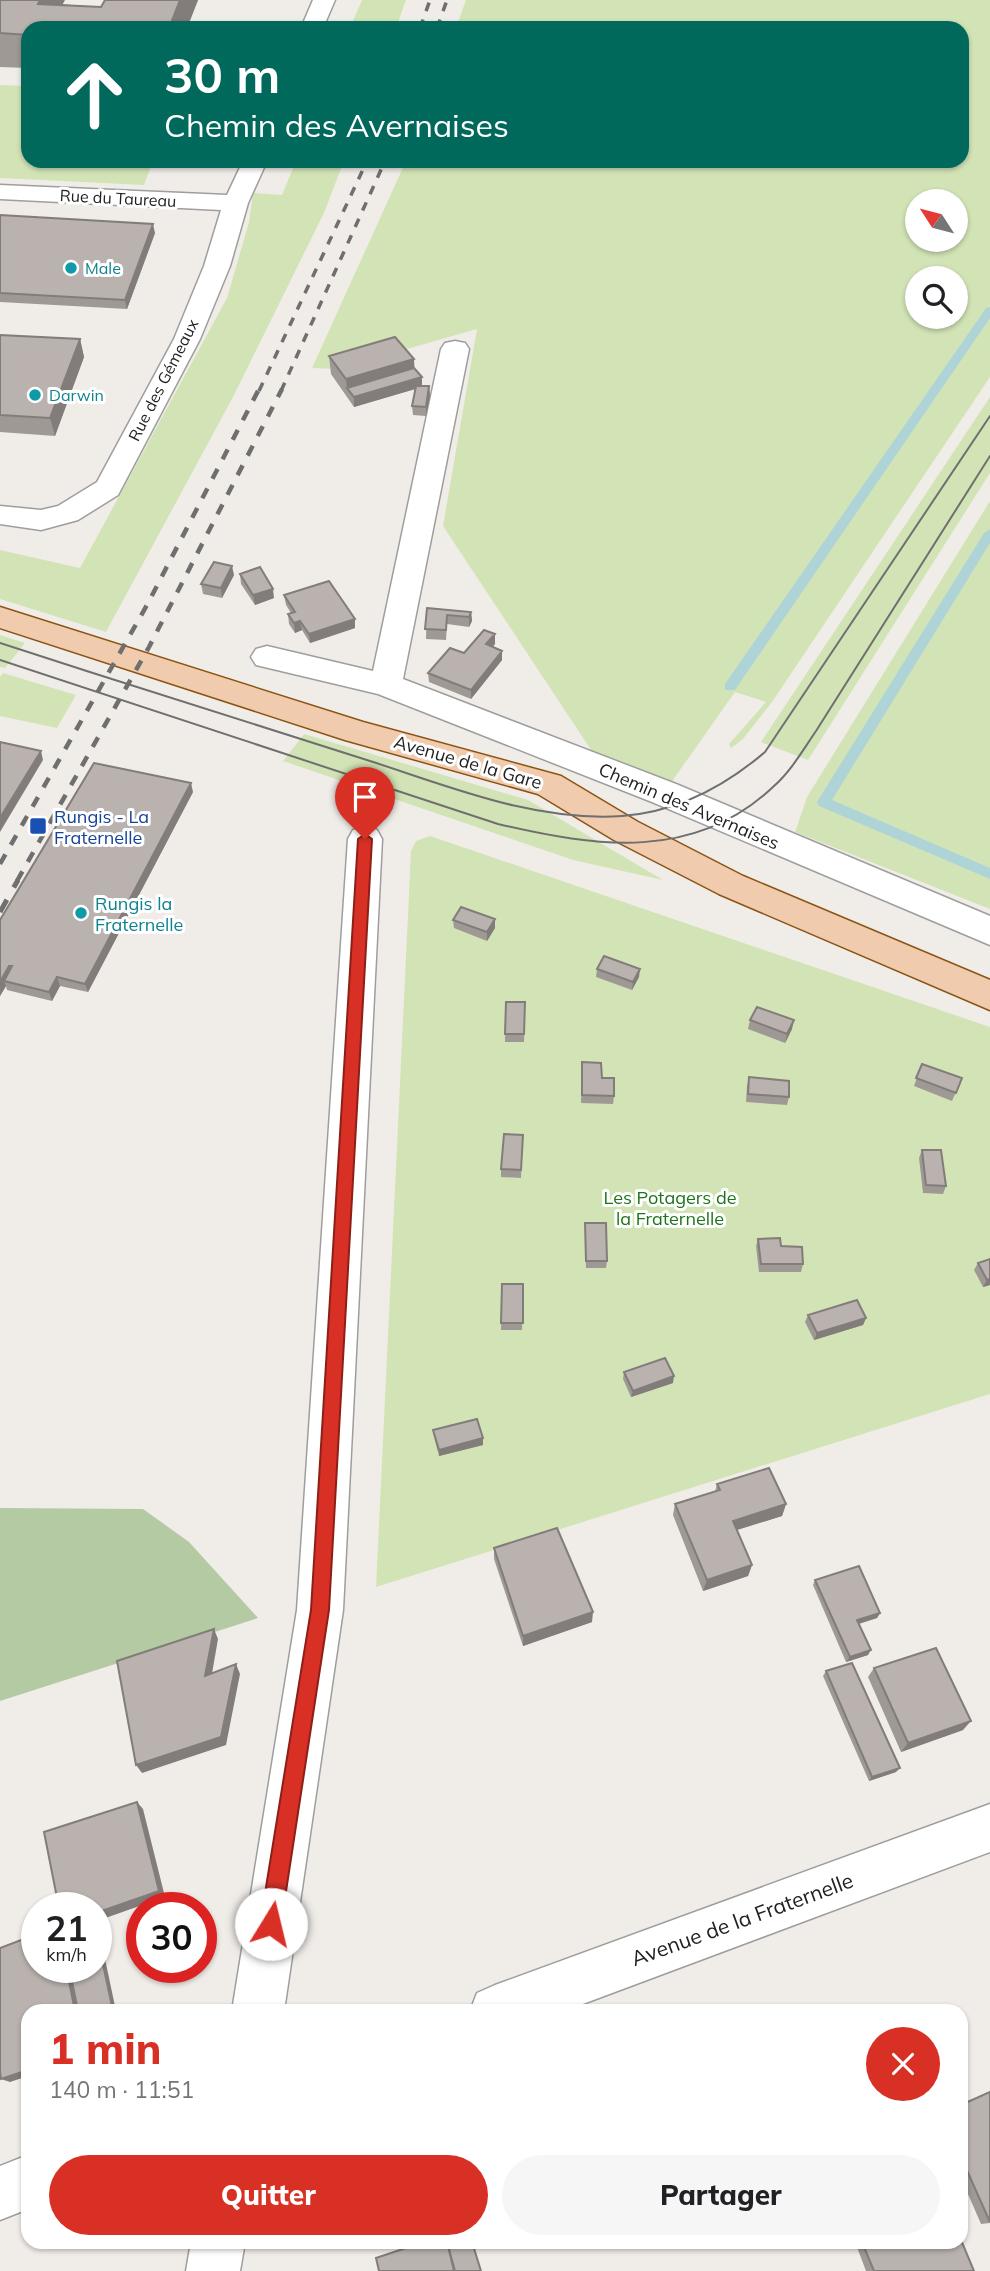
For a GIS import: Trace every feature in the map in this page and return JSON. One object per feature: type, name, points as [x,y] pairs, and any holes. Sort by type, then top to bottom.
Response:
[{"type":"main road","name":"Avenue de la Gare","points":[[0,617],[357,732],[549,785],[626,831],[731,885],[990,996]]},
{"type":"street","points":[[315,21],[324,0]]},
{"type":"street","name":"Rue des Gémeaux","points":[[0,515],[41,520],[68,513],[108,488],[187,339],[216,266],[236,203],[252,168]]},
{"type":"street","name":"Rue du Taureau","points":[[0,192],[236,203]]},
{"type":"street","points":[[386,685],[454,349]]},
{"type":"street","name":"Chemin des Avernaises","points":[[267,657],[386,685],[676,798],[990,931]]},
{"type":"street","points":[[259,2004],[320,1610],[365,839]]},
{"type":"street","name":"Avenue de la Fraternelle","points":[[514,2004],[990,1828]]},
{"type":"street","points":[[0,2193],[21,2185]]},
{"type":"street","points":[[213,2271],[217,2249]]},
{"type":"green space","points":[[362,0],[406,0],[398,21],[353,21]]},
{"type":"green space","points":[[466,0],[990,0],[990,377],[772,702],[743,739],[731,748],[729,744],[766,702],[735,692],[668,787],[597,759],[443,526],[477,329],[337,369],[312,368],[403,168],[969,168],[969,21],[458,21]]},
{"type":"green space","points":[[0,85],[21,86],[21,168],[150,168],[144,185],[0,178]]},
{"type":"green space","points":[[293,168],[341,168],[324,213],[233,397],[106,632],[0,599],[0,550],[80,568],[227,298],[249,222],[253,193],[282,195]]},
{"type":"green space","points":[[990,397],[990,473],[808,760],[761,742]]},
{"type":"green space","points":[[990,501],[990,909],[795,832],[807,797]]},
{"type":"green space","points":[[0,635],[25,643],[5,668],[0,667]]},
{"type":"green space","points":[[3,673],[76,695],[57,728],[0,716],[0,677]]},
{"type":"green space","points":[[304,734],[528,800],[663,880],[573,860],[283,761]]},
{"type":"green space","name":"Les Potagers de la Fraternelle","points":[[430,836],[990,1027],[990,1394],[376,1587],[411,851],[416,841]]},
{"type":"green space","points":[[0,1508],[143,1509],[189,1542],[258,1618],[0,1701]]},
{"type":"building","points":[[0,0],[40,0],[38,4],[101,7],[105,0],[180,0],[172,21],[21,21],[21,34],[0,33]]},
{"type":"building","name":"Male","points":[[0,215],[153,224],[125,300],[0,293]]},
{"type":"building","name":"Darwin","points":[[0,335],[80,339],[50,418],[0,415]]},
{"type":"building","points":[[395,337],[414,359],[346,379],[329,356]]},
{"type":"building","points":[[414,368],[422,377],[354,397],[347,388]]},
{"type":"building","points":[[416,386],[429,386],[426,407],[412,406]]},
{"type":"building","points":[[214,562],[232,566],[221,588],[201,584]]},
{"type":"building","points":[[260,567],[273,589],[253,595],[240,574]]},
{"type":"building","points":[[329,581],[355,619],[309,634],[300,621],[294,623],[288,614],[295,612],[284,595]]},
{"type":"building","points":[[427,608],[471,612],[469,617],[447,615],[446,630],[425,629]]},
{"type":"building","points":[[484,630],[495,634],[486,644],[502,651],[471,690],[428,673],[450,648],[464,653]]},
{"type":"building","points":[[0,742],[41,751],[0,818]]},
{"type":"building","points":[[94,763],[191,783],[85,984],[57,977],[49,992],[4,981],[12,966],[9,966],[0,982],[0,920]]},
{"type":"building","points":[[461,907],[495,919],[487,932],[453,920]]},
{"type":"building","points":[[604,956],[640,969],[633,982],[597,969]]},
{"type":"building","points":[[506,1002],[525,1002],[524,1034],[505,1034]]},
{"type":"building","points":[[757,1007],[794,1020],[787,1034],[750,1020]]},
{"type":"building","points":[[582,1062],[601,1063],[602,1078],[614,1078],[614,1096],[582,1095]]},
{"type":"building","points":[[922,1064],[962,1078],[956,1093],[916,1078]]},
{"type":"building","points":[[749,1077],[789,1081],[789,1097],[748,1094]]},
{"type":"building","points":[[504,1134],[523,1135],[521,1170],[501,1169]]},
{"type":"building","points":[[922,1150],[941,1150],[946,1186],[926,1185]]},
{"type":"building","points":[[585,1223],[606,1223],[607,1261],[586,1261]]},
{"type":"building","points":[[780,1238],[781,1246],[802,1247],[803,1264],[761,1264],[758,1239]]},
{"type":"building","points":[[990,1259],[990,1279],[987,1280],[978,1263]]},
{"type":"building","points":[[502,1284],[523,1284],[523,1323],[501,1323]]},
{"type":"building","points":[[857,1300],[866,1318],[817,1333],[808,1315]]},
{"type":"building","points":[[665,1358],[674,1376],[633,1391],[624,1372]]},
{"type":"building","points":[[477,1419],[483,1438],[439,1450],[433,1430]]},
{"type":"building","points":[[769,1468],[786,1504],[733,1521],[752,1565],[707,1580],[675,1504],[720,1490],[717,1484]]},
{"type":"building","points":[[557,1528],[593,1612],[523,1636],[494,1548]]},
{"type":"building","points":[[859,1566],[880,1613],[857,1620],[871,1650],[850,1657],[815,1580]]},
{"type":"building","points":[[214,1629],[205,1676],[236,1664],[221,1737],[136,1765],[117,1661]]},
{"type":"building","points":[[936,1648],[971,1721],[908,1743],[874,1668]]},
{"type":"building","points":[[852,1663],[900,1768],[872,1777],[826,1671]]},
{"type":"building","points":[[137,1802],[159,1891],[126,1892],[126,1903],[112,1907],[112,1892],[56,1892],[44,1832]]},
{"type":"building","points":[[21,1940],[21,1983],[69,1983],[74,2004],[21,2004],[21,2072],[1,2079],[0,1948]]},
{"type":"building","points":[[72,1983],[107,1983],[111,2004],[77,2004]]},
{"type":"building","points":[[990,2092],[990,2222],[968,2173],[968,2102]]},
{"type":"building","points":[[403,2249],[449,2249],[454,2271],[379,2271],[376,2258]]},
{"type":"building","points":[[449,2249],[474,2249],[481,2271],[455,2271]]},
{"type":"building","points":[[865,2249],[965,2249],[974,2271],[874,2271]]},
{"type":"waterway","points":[[730,687],[990,310]]},
{"type":"waterway","points":[[990,533],[824,802],[990,874]]},
{"type":"tram line","points":[[0,643],[494,800],[557,814],[642,814],[699,796],[733,776],[765,752],[990,416]]},
{"type":"tram line","points":[[0,660],[498,824],[608,842],[643,842],[678,837],[711,827],[743,810],[786,774],[990,456]]},
{"type":"railway","points":[[422,21],[430,0]]},
{"type":"railway","points":[[440,21],[447,0]]},
{"type":"railway","points":[[259,391],[364,168]]},
{"type":"railway","points":[[281,391],[382,168]]},
{"type":"railway","points":[[0,864],[147,605],[259,389]]},
{"type":"railway","points":[[17,881],[149,647],[281,391]]},
{"type":"railway","points":[[0,912],[18,880]]},
{"type":"place","name":"Male","points":[[71,268]]},
{"type":"place","name":"Darwin","points":[[35,395]]},
{"type":"place","name":"Rungis - La Fraternelle","points":[[38,826]]},
{"type":"place","name":"Rungis la Fraternelle","points":[[81,913]]},
{"type":"route","points":[[271,1924],[320,1610],[365,839]]}]
